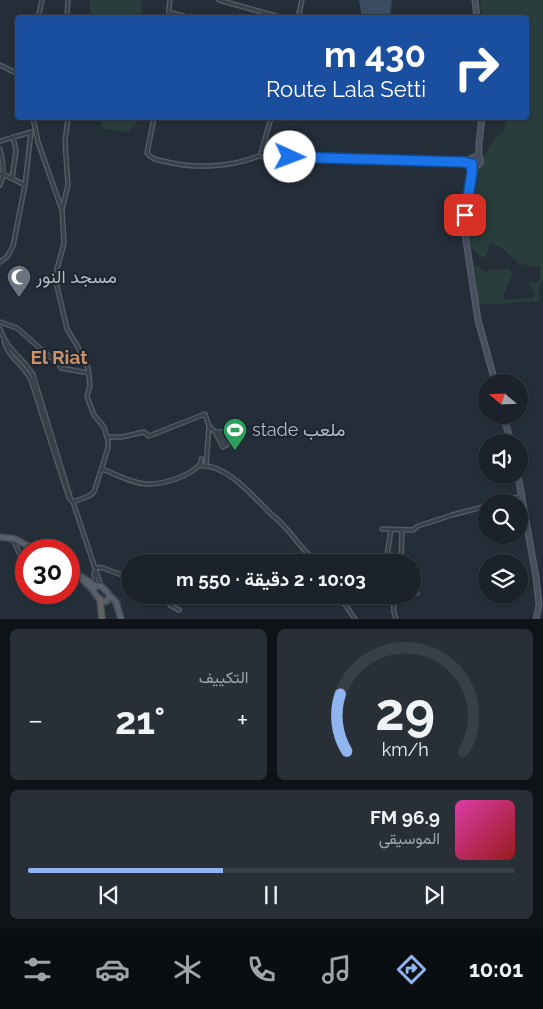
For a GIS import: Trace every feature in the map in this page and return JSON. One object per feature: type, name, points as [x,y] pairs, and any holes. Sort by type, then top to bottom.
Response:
[{"type":"highway","points":[[103,601],[103,619]]},
{"type":"main road","points":[[474,0],[476,15]]},
{"type":"main road","points":[[482,120],[464,227],[478,320],[493,374]]},
{"type":"main road","points":[[474,162],[480,161],[480,131]]},
{"type":"main road","points":[[528,527],[539,605],[536,619]]},
{"type":"main road","points":[[0,537],[13,539]]},
{"type":"main road","points":[[80,577],[108,594],[116,602],[120,619]]},
{"type":"main road","points":[[97,587],[103,601],[114,606],[119,612]]},
{"type":"main road","points":[[103,601],[109,599],[108,594]]},
{"type":"street","points":[[39,15],[42,0]]},
{"type":"street","points":[[68,0],[68,15]]},
{"type":"street","points":[[168,15],[170,0]]},
{"type":"street","points":[[219,0],[272,15]]},
{"type":"street","points":[[299,15],[302,0]]},
{"type":"street","points":[[169,12],[180,15]]},
{"type":"street","points":[[0,65],[15,72]]},
{"type":"street","points":[[0,262],[6,258],[13,246],[25,185],[33,120]]},
{"type":"street","points":[[62,209],[68,185],[66,142],[68,120]]},
{"type":"street","points":[[154,120],[147,153],[154,160],[195,167],[246,161],[261,155],[463,160],[474,162]]},
{"type":"street","points":[[261,155],[270,120]]},
{"type":"street","points":[[0,141],[33,132]]},
{"type":"street","points":[[33,132],[62,209],[64,243],[57,269],[57,286],[67,329],[88,368],[89,402],[94,415],[104,427],[107,437],[108,448],[94,492],[72,501]]},
{"type":"street","points":[[12,178],[16,151],[13,137]]},
{"type":"street","points":[[0,150],[3,164],[0,185]]},
{"type":"street","points":[[2,174],[25,185]]},
{"type":"street","points":[[0,322],[17,328],[56,360],[61,368],[89,373]]},
{"type":"street","points":[[0,329],[7,350],[24,367],[31,380],[69,498],[72,501],[94,567],[97,587]]},
{"type":"street","points":[[107,437],[122,437],[144,432],[149,436],[205,414],[209,426],[206,465]]},
{"type":"street","points":[[209,426],[218,432],[228,444]]},
{"type":"street","points":[[102,469],[141,484],[150,485],[171,481],[186,475],[201,463],[201,459]]},
{"type":"street","points":[[198,466],[206,465],[242,484],[280,522],[306,554]]},
{"type":"street","points":[[382,529],[413,530],[418,526],[478,508]]},
{"type":"street","points":[[387,554],[391,530]]},
{"type":"street","points":[[400,554],[402,530]]},
{"type":"street","points":[[13,539],[15,543]]},
{"type":"street","points":[[94,567],[121,575]]},
{"type":"street","points":[[169,604],[179,610]]},
{"type":"street","points":[[345,604],[355,619]]},
{"type":"street","points":[[393,604],[396,619]]},
{"type":"green space","points":[[89,0],[142,0],[141,15],[91,15]]},
{"type":"green space","points":[[480,0],[543,0],[543,280],[539,288],[540,301],[537,302],[483,304],[478,302],[473,265],[487,272],[508,269],[512,273],[503,296],[505,300],[533,298],[535,293],[529,286],[530,282],[538,282],[540,277],[540,267],[519,264],[502,248],[490,242],[485,257],[480,257],[471,247],[467,229],[474,183],[478,169],[483,161],[483,156],[495,139],[503,132],[507,120],[529,120],[529,15],[482,15]]},
{"type":"green space","points":[[100,120],[139,120],[128,132],[104,129]]},
{"type":"water","points":[[359,0],[392,0],[390,15],[362,15]]},
{"type":"place","name":"مسجد النور","points":[[19,298]]},
{"type":"place","name":"stade ملعب","points":[[235,451]]},
{"type":"district","name":"El Riat","points":[[59,357]]},
{"type":"route","points":[[290,157],[463,162],[472,164],[465,215]]}]
